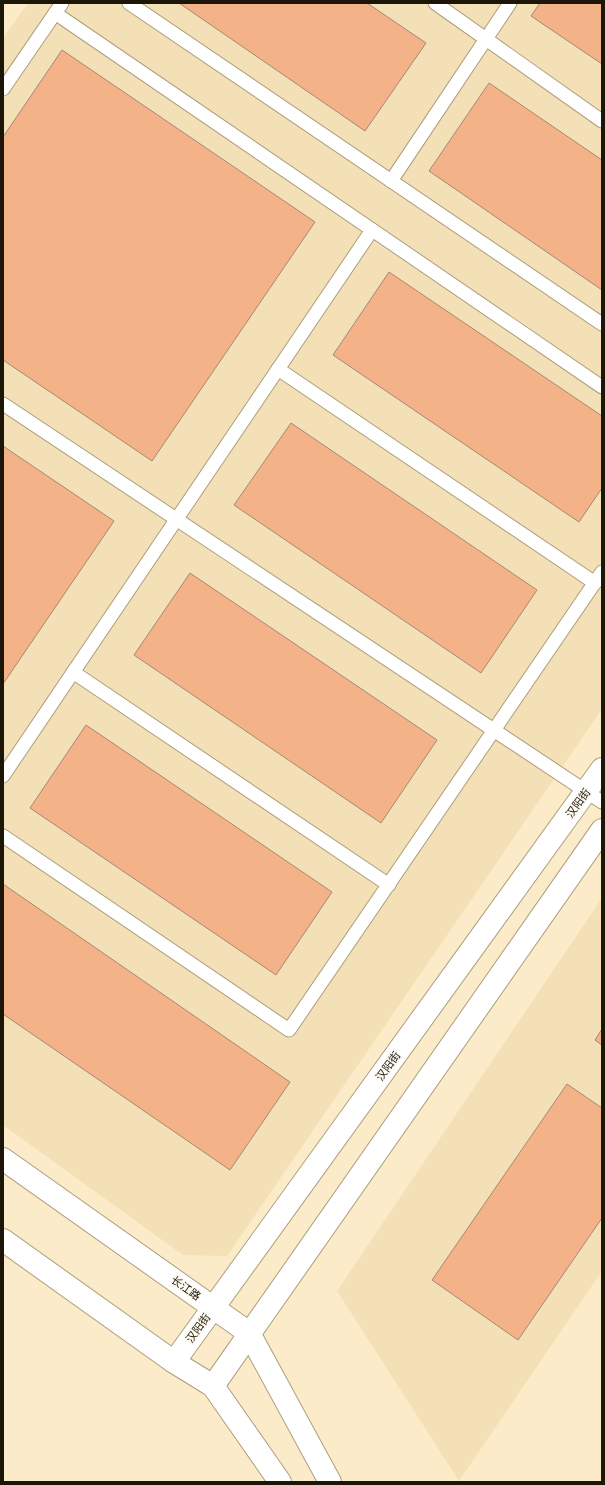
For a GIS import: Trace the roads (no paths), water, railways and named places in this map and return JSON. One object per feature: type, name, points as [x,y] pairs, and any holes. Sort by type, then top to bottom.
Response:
[{"type":"main road","name":"汉阳街","points":[[174,1362],[594,796],[602,769]]},
{"type":"main road","points":[[214,1386],[249,1333],[602,830]]},
{"type":"main road","name":"长江路","points":[[3,1159],[249,1333],[330,1482]]},
{"type":"main road","points":[[3,1240],[174,1362],[214,1386],[280,1482]]},
{"type":"lane","points":[[129,3],[602,324]]},
{"type":"lane","points":[[435,3],[602,121]]},
{"type":"lane","points":[[391,181],[510,3]]},
{"type":"lane","points":[[3,89],[59,8],[372,230],[602,387]]},
{"type":"lane","points":[[3,776],[372,230]]},
{"type":"lane","points":[[3,836],[290,1030],[598,578],[278,369]]},
{"type":"lane","points":[[3,404],[594,796]]},
{"type":"lane","points":[[73,672],[389,885]]}]
